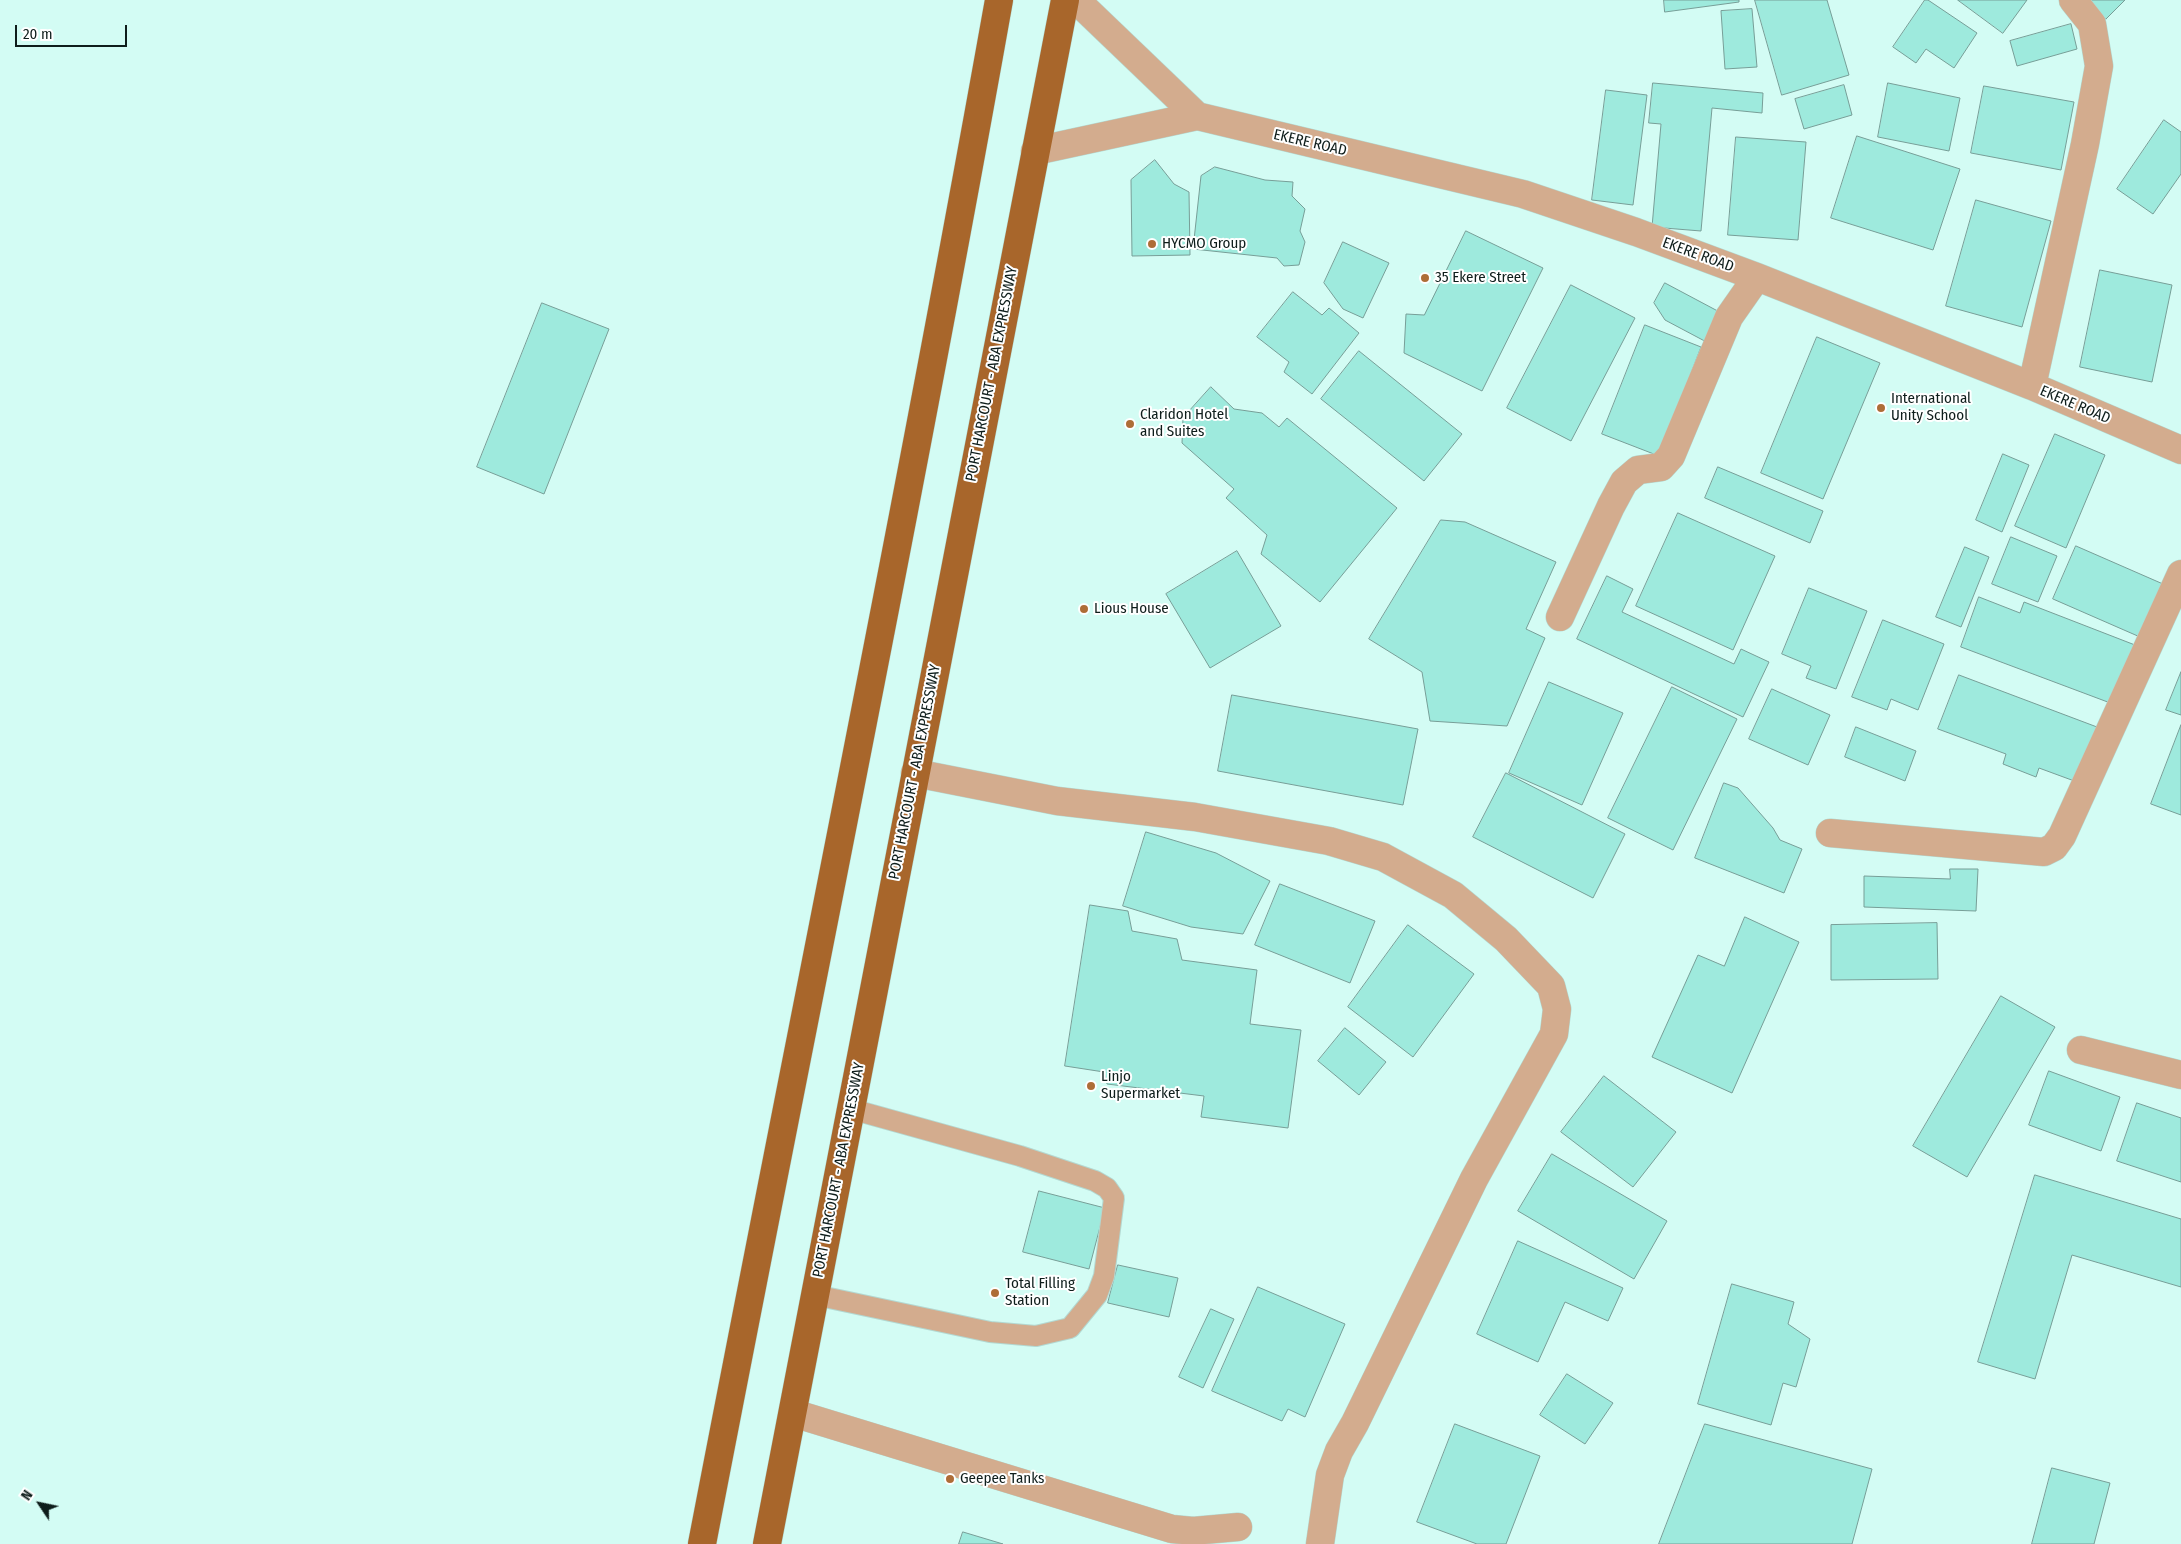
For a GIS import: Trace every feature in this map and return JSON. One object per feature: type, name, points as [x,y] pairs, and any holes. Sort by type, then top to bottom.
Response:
[{"type":"highway","points":[[702,1544],[772,1179],[872,686],[999,0]]},
{"type":"highway","name":"PORT HARCOURT - ABA EXPRESSWAY","points":[[768,1544],[850,1109],[1065,0]]},
{"type":"street","points":[[1076,0],[1197,116]]},
{"type":"street","points":[[2032,386],[2085,144],[2099,66],[2092,24],[2073,0]]},
{"type":"street","name":"EKERE ROAD","points":[[1035,151],[1197,116],[1523,194],[1636,232],[1757,277],[2032,386],[2181,450]]},
{"type":"street","points":[[1560,617],[1624,482],[1638,470],[1661,467],[1671,456],[1729,317],[1757,277]]},
{"type":"street","points":[[1830,833],[2044,852],[2054,848],[2062,836],[2181,574]]},
{"type":"street","points":[[915,773],[1057,801],[1195,817],[1329,841],[1383,857],[1453,895],[1506,939],[1551,986],[1557,1009],[1554,1034],[1474,1179],[1355,1423],[1339,1451],[1330,1475],[1320,1544]]},
{"type":"street","points":[[2081,1050],[2181,1075]]},
{"type":"street","points":[[793,1413],[1172,1529],[1192,1531],[1238,1527]]},
{"type":"lane","points":[[815,1295],[990,1332],[1036,1336],[1070,1328],[1097,1295],[1104,1276],[1114,1198],[1107,1188],[1095,1181],[1020,1156],[850,1109]]},
{"type":"building","points":[[1664,0],[1739,0],[1739,2],[1665,12]]},
{"type":"building","points":[[1755,0],[1827,0],[1849,75],[1782,95]]},
{"type":"building","points":[[1925,0],[1928,0],[1977,33],[1954,68],[1926,49],[1916,63],[1893,47]]},
{"type":"building","points":[[1958,0],[2027,0],[2003,33]]},
{"type":"building","points":[[2088,0],[2125,0],[2106,19]]},
{"type":"building","points":[[1752,9],[1757,67],[1725,69],[1721,11]]},
{"type":"building","points":[[2071,24],[2077,49],[2017,66],[2010,41]]},
{"type":"building","points":[[1653,83],[1763,93],[1762,113],[1712,108],[1701,231],[1652,227],[1661,124],[1649,123]]},
{"type":"building","points":[[1888,83],[1960,98],[1949,151],[1878,137]]},
{"type":"building","points":[[1844,85],[1852,115],[1804,129],[1795,99]]},
{"type":"building","points":[[1984,86],[2074,102],[2061,170],[1971,153]]},
{"type":"building","points":[[1606,90],[1647,95],[1633,205],[1592,200]]},
{"type":"building","points":[[2164,120],[2181,132],[2181,174],[2153,214],[2117,189]]},
{"type":"building","points":[[1857,136],[1960,169],[1933,250],[1831,218]]},
{"type":"building","points":[[1736,137],[1806,142],[1798,240],[1728,235]]},
{"type":"building","points":[[1155,160],[1174,184],[1189,192],[1190,255],[1132,256],[1131,180]]},
{"type":"building","points":[[1215,167],[1265,180],[1293,182],[1292,196],[1305,209],[1300,231],[1305,242],[1299,265],[1284,266],[1277,258],[1193,249],[1201,176]]},
{"type":"building","points":[[1976,200],[2051,221],[2022,327],[1946,306]]},
{"type":"building","points":[[1466,231],[1543,268],[1482,391],[1404,353],[1406,314],[1424,315]]},
{"type":"building","points":[[1343,242],[1389,263],[1363,318],[1343,309],[1324,283]]},
{"type":"building","points":[[2100,270],[2172,285],[2152,382],[2080,367]]},
{"type":"building","points":[[1665,283],[1729,317],[1714,346],[1665,320],[1654,303]]},
{"type":"building","points":[[1571,285],[1635,318],[1571,441],[1507,408]]},
{"type":"building","points":[[1293,292],[1322,315],[1329,308],[1359,333],[1312,394],[1284,372],[1289,362],[1257,337]]},
{"type":"building","points":[[542,303],[609,329],[544,494],[477,467]]},
{"type":"building","points":[[1645,325],[1701,347],[1659,456],[1602,434]]},
{"type":"building","points":[[1817,337],[1880,363],[1823,499],[1761,473]]},
{"type":"building","points":[[1359,351],[1462,434],[1424,481],[1321,399]]},
{"type":"building","points":[[1211,387],[1234,409],[1262,413],[1279,427],[1287,418],[1397,508],[1320,602],[1261,554],[1267,535],[1226,498],[1234,489],[1182,443],[1183,418]]},
{"type":"building","points":[[2055,434],[2105,455],[2066,548],[2015,526]]},
{"type":"building","points":[[2003,454],[2029,465],[2002,532],[1976,520]]},
{"type":"building","points":[[1718,467],[1823,511],[1810,543],[1705,498]]},
{"type":"building","points":[[1678,513],[1775,556],[1733,650],[1636,606]]},
{"type":"building","points":[[1441,520],[1465,522],[1556,562],[1526,629],[1545,638],[1507,726],[1430,721],[1422,672],[1369,639]]},
{"type":"building","points":[[2011,537],[2057,556],[2038,602],[1992,584]]},
{"type":"building","points":[[2076,546],[2163,584],[2140,637],[2053,599]]},
{"type":"building","points":[[1965,547],[1989,557],[1961,627],[1936,617]]},
{"type":"building","points":[[1237,551],[1281,626],[1210,668],[1166,594]]},
{"type":"building","points":[[1607,576],[1633,589],[1622,612],[1734,664],[1741,649],[1769,662],[1743,717],[1577,639]]},
{"type":"building","points":[[1809,588],[1867,611],[1836,689],[1806,678],[1811,666],[1782,654]]},
{"type":"building","points":[[1979,597],[2020,613],[2024,602],[2135,645],[2113,704],[1961,647]]},
{"type":"building","points":[[1883,620],[1944,644],[1918,710],[1891,699],[1887,710],[1852,697]]},
{"type":"building","points":[[2181,672],[2181,715],[2166,710]]},
{"type":"building","points":[[1959,675],[2097,727],[2077,782],[2039,768],[2036,777],[2003,764],[2006,754],[1938,729]]},
{"type":"building","points":[[1549,682],[1623,713],[1582,805],[1509,773]]},
{"type":"building","points":[[1672,687],[1737,719],[1673,850],[1608,818]]},
{"type":"building","points":[[1772,689],[1830,715],[1808,765],[1749,739]]},
{"type":"building","points":[[1232,695],[1418,729],[1403,805],[1218,771]]},
{"type":"building","points":[[2181,725],[2181,815],[2151,804]]},
{"type":"building","points":[[1856,727],[1916,751],[1905,781],[1845,757]]},
{"type":"building","points":[[1506,773],[1625,834],[1593,898],[1473,837]]},
{"type":"building","points":[[1724,783],[1738,788],[1773,828],[1780,840],[1802,849],[1784,893],[1695,858]]},
{"type":"building","points":[[1146,832],[1216,853],[1270,881],[1243,934],[1191,927],[1123,906]]},
{"type":"building","points":[[1950,869],[1978,869],[1976,911],[1864,907],[1864,876],[1950,879]]},
{"type":"building","points":[[1280,884],[1375,921],[1350,983],[1255,945]]},
{"type":"building","points":[[1090,905],[1128,911],[1132,931],[1177,939],[1182,960],[1257,970],[1250,1024],[1301,1030],[1288,1128],[1201,1117],[1204,1096],[1107,1084],[1104,1072],[1065,1066]]},
{"type":"building","points":[[1745,917],[1799,942],[1732,1093],[1652,1057],[1698,955],[1724,966]]},
{"type":"building","points":[[1937,923],[1938,979],[1831,980],[1831,925]]},
{"type":"building","points":[[1408,925],[1474,974],[1413,1057],[1348,1007]]},
{"type":"building","points":[[2001,996],[2055,1027],[1967,1177],[1913,1146]]},
{"type":"building","points":[[1345,1028],[1386,1062],[1359,1095],[1318,1061]]},
{"type":"building","points":[[2049,1071],[2120,1097],[2101,1151],[2029,1125]]},
{"type":"building","points":[[1604,1076],[1676,1132],[1633,1187],[1561,1132]]},
{"type":"building","points":[[2137,1103],[2181,1118],[2181,1182],[2117,1161]]},
{"type":"building","points":[[1552,1154],[1667,1221],[1634,1279],[1518,1211]]},
{"type":"building","points":[[2035,1175],[2181,1219],[2181,1287],[2072,1255],[2035,1379],[1978,1362]]},
{"type":"building","points":[[1039,1191],[1105,1208],[1089,1269],[1023,1252]]},
{"type":"building","points":[[1518,1241],[1623,1288],[1608,1321],[1565,1302],[1538,1362],[1477,1334]]},
{"type":"building","points":[[1118,1265],[1178,1278],[1169,1317],[1108,1303]]},
{"type":"building","points":[[1732,1284],[1794,1302],[1788,1324],[1810,1339],[1796,1387],[1783,1383],[1771,1425],[1698,1404]]},
{"type":"building","points":[[1258,1287],[1345,1324],[1305,1417],[1288,1409],[1282,1421],[1212,1391]]},
{"type":"building","points":[[1211,1309],[1234,1319],[1203,1388],[1179,1377]]},
{"type":"building","points":[[1567,1374],[1613,1403],[1585,1444],[1540,1415]]},
{"type":"building","points":[[1455,1424],[1540,1456],[1506,1544],[1477,1544],[1417,1522]]},
{"type":"building","points":[[1705,1424],[1872,1469],[1852,1544],[1659,1544]]},
{"type":"building","points":[[2052,1468],[2110,1483],[2094,1544],[2032,1544]]},
{"type":"building","points":[[963,1532],[1003,1544],[959,1544]]},
{"type":"place","name":"HYCMO Group","points":[[1152,244]]},
{"type":"place","name":"35 Ekere Street","points":[[1425,278]]},
{"type":"place","name":"International Unity School","points":[[1881,408]]},
{"type":"place","name":"Claridon Hotel and Suites","points":[[1130,424]]},
{"type":"place","name":"Lious House","points":[[1084,609]]},
{"type":"place","name":"Linjo Supermarket","points":[[1091,1086]]},
{"type":"place","name":"Total Filling Station","points":[[995,1293]]},
{"type":"place","name":"Geepee Tanks","points":[[950,1479]]}]
